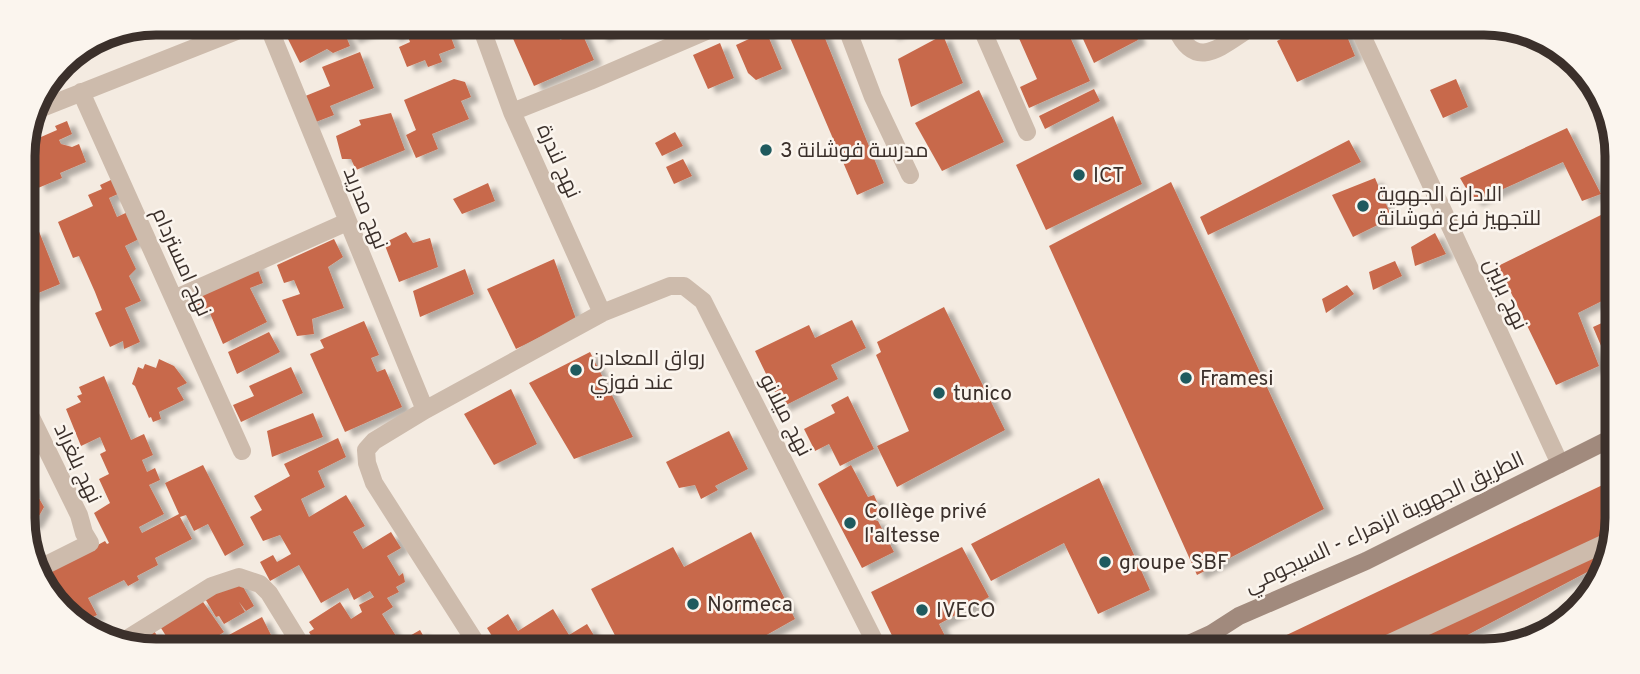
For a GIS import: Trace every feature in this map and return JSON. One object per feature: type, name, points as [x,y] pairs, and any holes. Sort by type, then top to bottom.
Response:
[{"type":"main road","name":"الطريق الجهوية الزهراء - السيجومي","points":[[1200,639],[1239,616],[1366,561],[1605,442]]},
{"type":"street","points":[[45,107],[226,35]]},
{"type":"street","name":"نهج مدريد","points":[[272,35],[425,410]]},
{"type":"street","name":"نهج لندرة","points":[[484,35],[512,112],[602,313]]},
{"type":"street","points":[[512,112],[697,35]]},
{"type":"street","points":[[849,35],[873,97],[910,175]]},
{"type":"street","points":[[985,35],[1027,132]]},
{"type":"street","points":[[1179,35],[1189,50],[1197,54],[1226,44],[1240,35]]},
{"type":"street","name":"نهج برلين","points":[[1362,35],[1560,464]]},
{"type":"street","name":"نهج امستردام","points":[[81,92],[242,451]]},
{"type":"street","points":[[174,299],[347,222]]},
{"type":"street","name":"نهج ميلانو","points":[[474,639],[374,483],[366,450],[374,441],[425,410],[602,313],[670,286],[684,286],[703,302],[873,639]]},
{"type":"street","name":"نهج بلغراد","points":[[35,425],[90,543],[44,566]]},
{"type":"street","points":[[1399,639],[1602,545]]},
{"type":"street","points":[[132,636],[212,586],[239,577],[260,584],[269,593],[297,639]]},
{"type":"building","points":[[286,35],[346,35],[350,46],[333,53],[327,49],[300,63]]},
{"type":"building","points":[[407,35],[450,35],[455,48],[439,54],[442,62],[428,67],[425,60],[407,67],[399,47],[410,42]]},
{"type":"building","points":[[511,35],[558,35],[560,40],[572,35],[583,35],[594,60],[534,86]]},
{"type":"building","points":[[757,35],[768,35],[782,69],[756,80],[748,73],[736,45]]},
{"type":"building","points":[[789,35],[824,35],[884,183],[857,195]]},
{"type":"building","points":[[943,35],[963,83],[911,107],[898,59]]},
{"type":"building","points":[[1018,35],[1069,35],[1090,81],[1029,108],[1020,87],[1037,79]]},
{"type":"building","points":[[1081,35],[1136,35],[1138,40],[1094,63]]},
{"type":"building","points":[[1288,35],[1346,35],[1355,56],[1297,82],[1277,41]]},
{"type":"building","points":[[720,43],[734,78],[708,89],[693,55]]},
{"type":"building","points":[[360,52],[374,88],[330,106],[334,115],[308,125],[298,99],[330,86],[322,67]]},
{"type":"building","points":[[454,79],[465,82],[471,97],[461,101],[469,119],[432,134],[438,149],[416,158],[406,135],[416,130],[404,100]]},
{"type":"building","points":[[1456,79],[1468,107],[1443,118],[1430,90]]},
{"type":"building","points":[[1094,89],[1100,101],[1045,129],[1039,116]]},
{"type":"building","points":[[979,90],[1004,142],[942,171],[915,123]]},
{"type":"building","points":[[391,113],[405,150],[356,170],[351,159],[342,159],[336,136],[361,125],[359,120]]},
{"type":"building","name":"ICT","points":[[1113,116],[1142,184],[1046,230],[1016,165]]},
{"type":"building","points":[[67,121],[72,134],[59,140],[61,144],[72,147],[79,144],[86,162],[60,173],[62,178],[38,188],[35,180],[37,139],[57,130],[55,126]]},
{"type":"building","points":[[1567,128],[1601,194],[1582,201],[1563,162],[1474,202],[1460,178]]},
{"type":"building","points":[[675,132],[683,146],[662,156],[655,143]]},
{"type":"building","points":[[1349,140],[1361,162],[1208,235],[1200,217]]},
{"type":"building","points":[[683,159],[692,176],[674,184],[666,167]]},
{"type":"building","name":"الادارة الجهوية للتجهيز فرع فوشانة","points":[[1375,178],[1392,218],[1353,237],[1332,195]]},
{"type":"building","points":[[113,179],[120,193],[109,198],[117,217],[132,210],[141,238],[125,246],[136,269],[129,276],[141,301],[125,308],[140,342],[124,349],[123,341],[110,347],[95,313],[102,310],[95,292],[79,256],[73,258],[58,222],[93,206],[88,195],[102,189],[100,185]]},
{"type":"building","name":"Framesi","points":[[1171,182],[1324,509],[1197,575],[1049,246]]},
{"type":"building","points":[[488,183],[495,201],[462,214],[453,199]]},
{"type":"building","points":[[1605,213],[1605,300],[1578,313],[1599,366],[1556,385],[1498,266]]},
{"type":"building","points":[[38,229],[60,284],[35,294],[35,230]]},
{"type":"building","points":[[406,232],[413,243],[430,238],[438,267],[399,282],[384,243]]},
{"type":"building","points":[[1435,233],[1446,254],[1415,266],[1411,247]]},
{"type":"building","points":[[334,239],[343,257],[328,267],[344,308],[312,319],[314,334],[297,336],[282,300],[300,294],[294,280],[284,283],[277,265]]},
{"type":"building","points":[[554,259],[576,319],[516,349],[487,289]]},
{"type":"building","points":[[1395,261],[1402,276],[1373,290],[1369,272]]},
{"type":"building","points":[[255,262],[263,283],[250,288],[267,322],[223,344],[209,311],[197,315],[187,293]]},
{"type":"building","points":[[465,269],[474,294],[420,317],[413,291]]},
{"type":"building","points":[[1347,285],[1354,294],[1326,313],[1322,299]]},
{"type":"building","name":"tunico","points":[[944,307],[1005,430],[897,487],[877,446],[909,431],[876,355],[881,352],[877,342]]},
{"type":"building","points":[[852,320],[866,348],[831,365],[838,379],[782,407],[755,351],[809,325],[815,338]]},
{"type":"building","points":[[364,321],[379,355],[371,358],[377,372],[385,369],[402,407],[345,432],[310,354],[324,348],[320,340]]},
{"type":"building","points":[[1605,322],[1605,355],[1593,327]]},
{"type":"building","points":[[269,332],[280,352],[237,374],[228,352]]},
{"type":"building","points":[[590,352],[633,437],[574,459],[529,383]]},
{"type":"building","points":[[159,359],[174,366],[187,383],[177,388],[184,400],[159,412],[161,419],[153,422],[132,384],[138,367],[143,369],[145,364],[156,368]]},
{"type":"building","points":[[291,367],[303,393],[241,422],[233,405],[254,396],[249,386]]},
{"type":"building","points":[[104,376],[131,440],[144,434],[153,455],[142,460],[147,472],[155,468],[160,480],[149,485],[164,514],[139,527],[142,533],[179,514],[165,483],[203,465],[244,545],[225,556],[208,524],[194,531],[186,515],[180,517],[192,539],[155,558],[158,565],[137,576],[139,580],[128,586],[124,580],[88,598],[97,615],[89,619],[65,598],[47,573],[105,541],[109,543],[94,513],[110,503],[99,479],[109,474],[100,454],[106,451],[100,437],[81,446],[66,409],[81,402],[77,396],[82,394],[79,387]]},
{"type":"building","points":[[511,389],[537,444],[494,465],[464,414]]},
{"type":"building","points":[[848,396],[874,449],[840,466],[829,444],[815,451],[804,429],[835,413],[831,405]]},
{"type":"building","points":[[313,413],[323,437],[272,457],[267,431]]},
{"type":"building","points":[[729,431],[748,469],[715,486],[718,490],[701,499],[695,485],[679,488],[666,462]]},
{"type":"building","points":[[338,438],[346,457],[318,471],[325,487],[301,499],[309,517],[346,495],[365,526],[353,532],[363,549],[391,532],[401,548],[387,556],[399,576],[403,573],[405,582],[396,587],[399,592],[387,598],[393,607],[382,614],[396,636],[390,639],[313,639],[309,632],[314,629],[309,622],[340,602],[351,619],[362,612],[359,605],[374,597],[370,591],[354,600],[348,588],[321,603],[299,565],[270,581],[260,562],[273,555],[277,562],[291,554],[280,535],[263,541],[250,517],[262,510],[254,496],[290,476],[284,464]]},
{"type":"building","points":[[851,465],[868,497],[874,495],[881,511],[867,518],[878,521],[894,552],[862,568],[818,484]]},
{"type":"building","name":"groupe SBF","points":[[1099,478],[1150,590],[1098,614],[1064,543],[991,581],[971,544]]},
{"type":"building","points":[[1605,484],[1603,542],[1595,568],[1460,639],[1278,639]]},
{"type":"building","points":[[35,491],[44,507],[35,522]]},
{"type":"building","name":"Normeca","points":[[751,532],[795,619],[759,639],[617,639],[591,589],[673,547],[684,567]]},
{"type":"building","name":"IVECO","points":[[962,547],[989,597],[939,624],[946,639],[894,639],[871,592]]},
{"type":"building","points":[[238,578],[254,606],[246,611],[239,602],[245,612],[224,624],[219,616],[216,617],[204,597]]},
{"type":"building","points":[[201,599],[224,632],[213,639],[168,639],[161,628]]},
{"type":"building","points":[[553,609],[569,635],[587,624],[596,639],[494,639],[487,628],[508,614],[518,631]]},
{"type":"building","points":[[262,617],[273,639],[228,639],[227,636]]},
{"type":"building","points":[[153,629],[159,639],[141,638],[140,636]]},
{"type":"building","points":[[420,630],[425,639],[404,639]]},
{"type":"place","name":"مدرسة فوشانة 3","points":[[766,150]]},
{"type":"place","name":"ICT","points":[[1079,175]]},
{"type":"place","name":"الادارة الجهوية للتجهيز فرع فوشانة","points":[[1363,206]]},
{"type":"place","name":"رواق المعادن عند فوزي","points":[[576,370]]},
{"type":"place","name":"Framesi","points":[[1186,378]]},
{"type":"place","name":"tunico","points":[[939,393]]},
{"type":"place","name":"Collège privé l'altesse","points":[[850,523]]},
{"type":"place","name":"groupe SBF","points":[[1105,562]]},
{"type":"place","name":"Normeca","points":[[693,604]]},
{"type":"place","name":"IVECO","points":[[922,610]]}]
